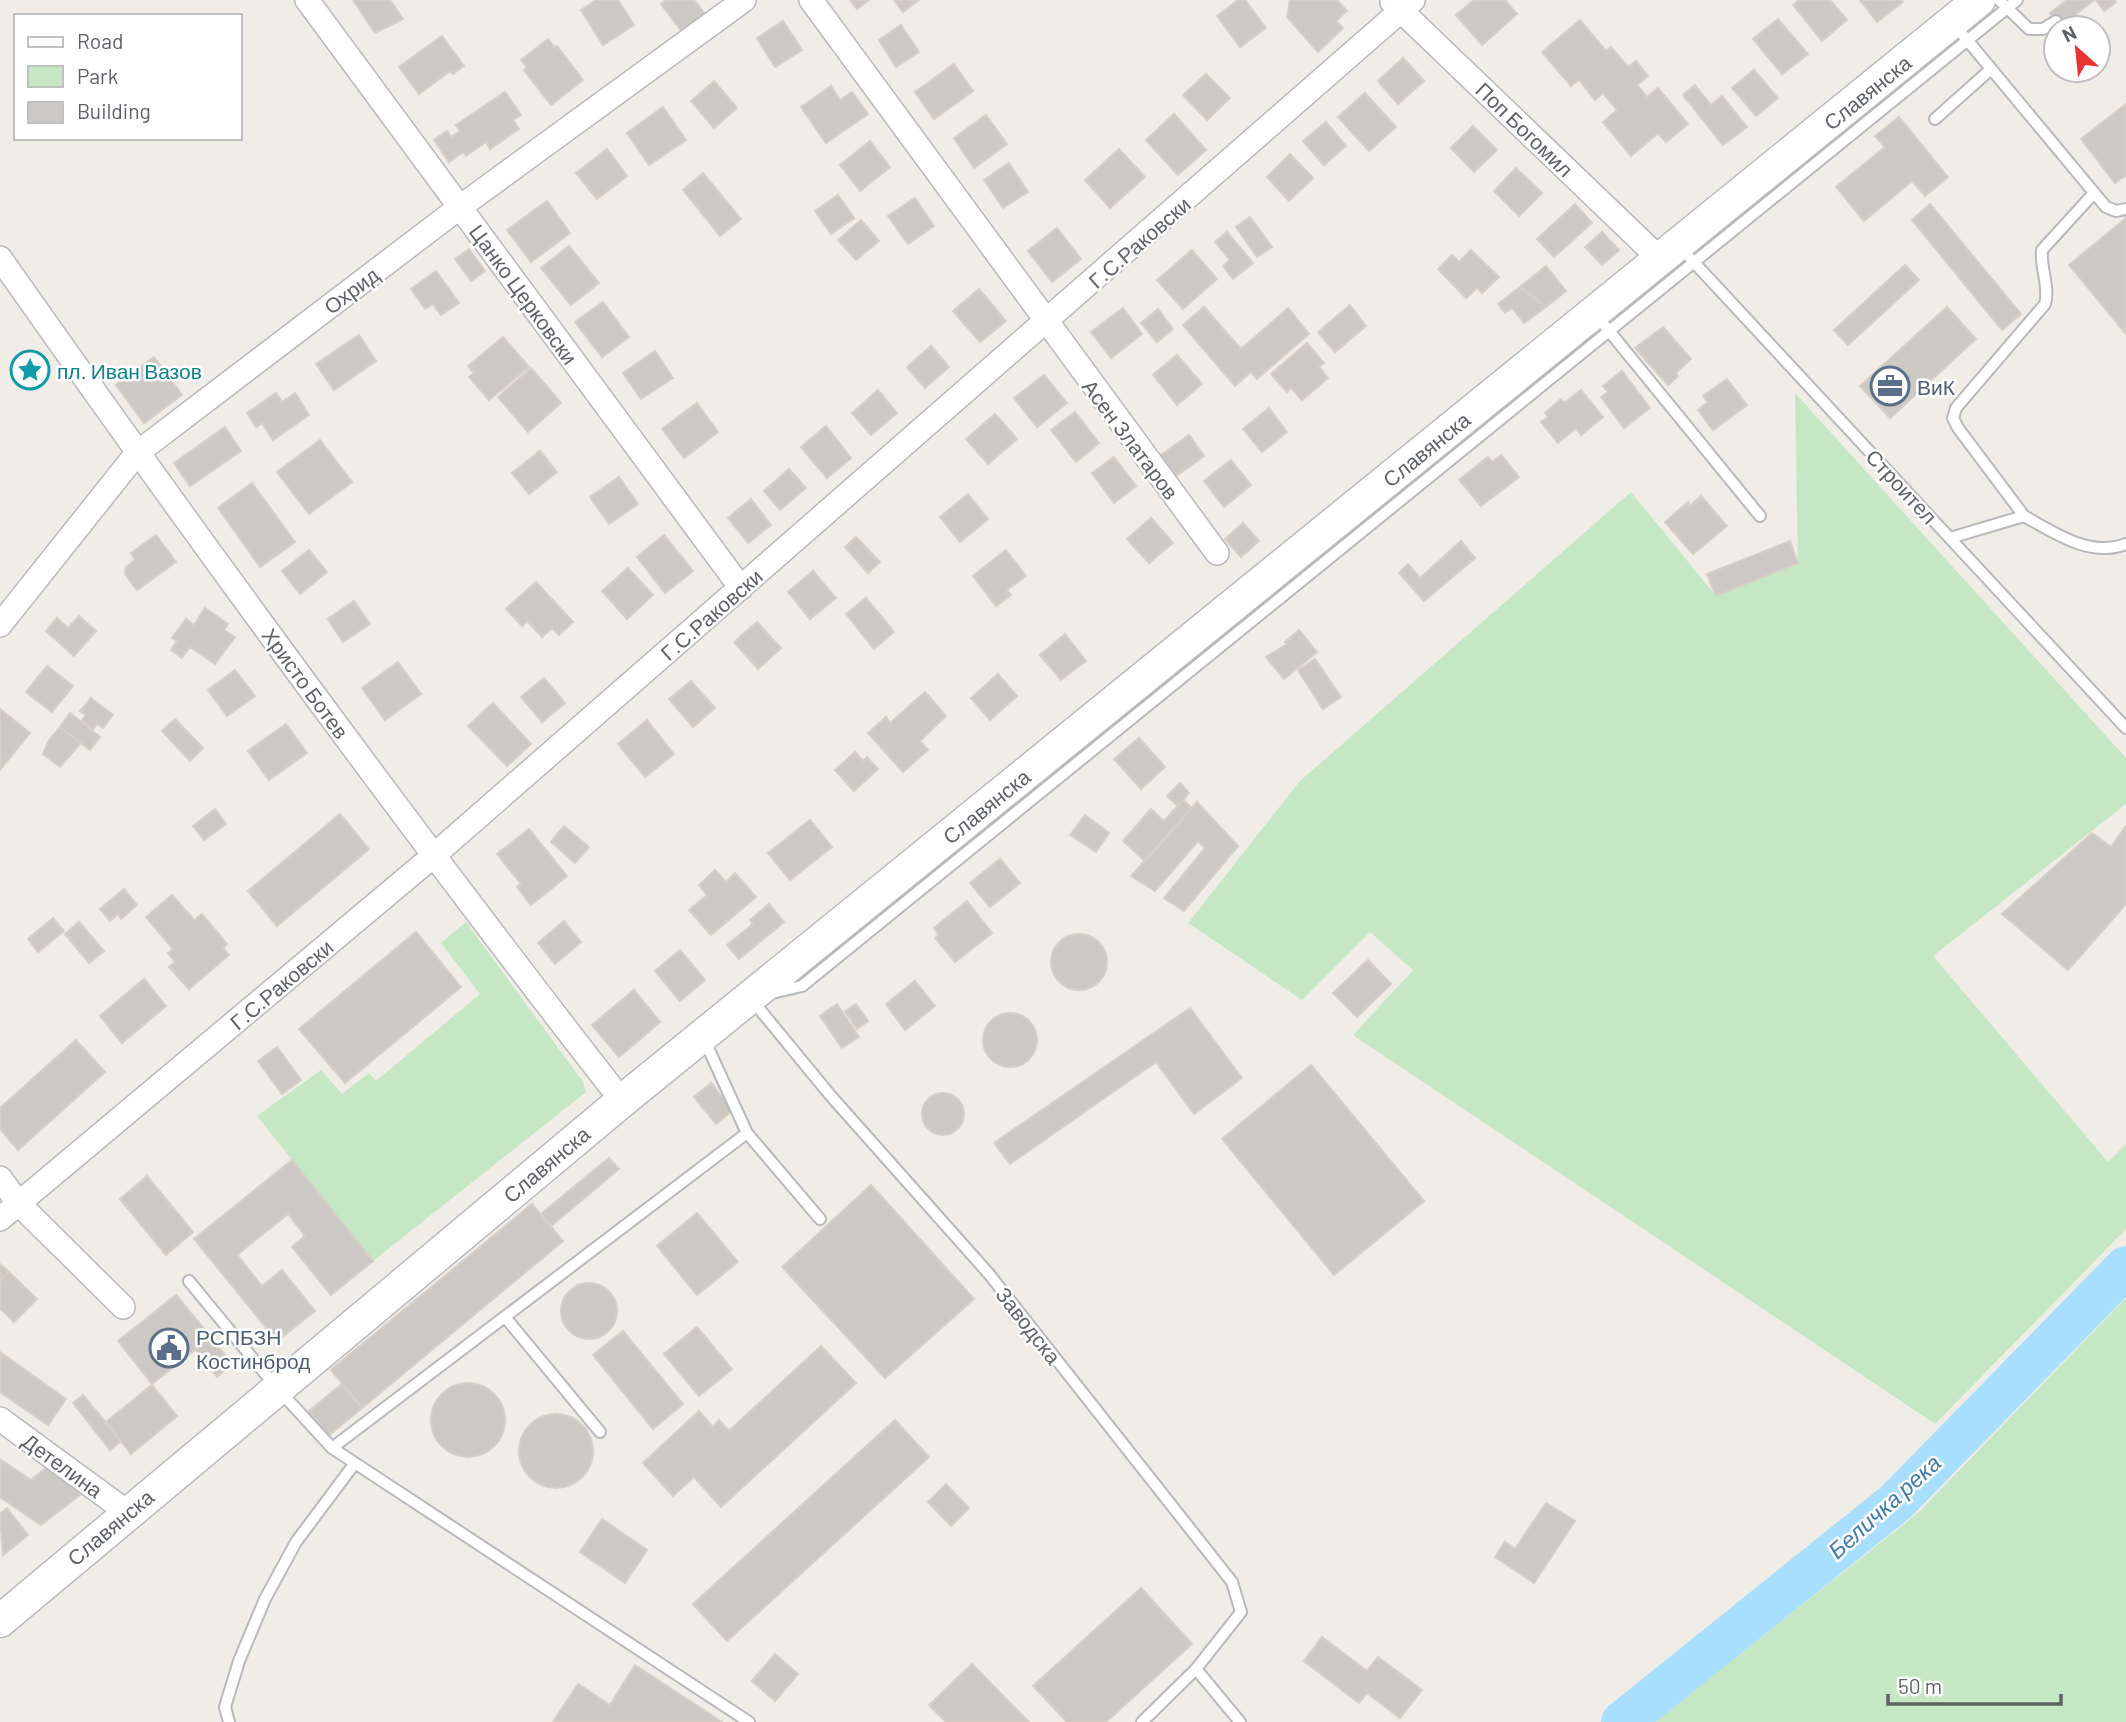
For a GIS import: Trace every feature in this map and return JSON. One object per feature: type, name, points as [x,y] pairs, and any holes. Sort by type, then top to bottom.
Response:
[{"type":"street","name":"Цанко Церковски","points":[[307,0],[741,588]]},
{"type":"street","name":"Охрид","points":[[0,625],[137,453],[460,207],[744,0]]},
{"type":"street","name":"Асен Златаров","points":[[811,0],[1046,324],[1217,553]]},
{"type":"street","name":"Славянска","points":[[0,1621],[127,1512],[749,997],[1602,322],[1678,255],[1995,3]]},
{"type":"street","name":"Г.С.Раковски","points":[[0,1219],[432,857],[1046,324],[1401,4]]},
{"type":"street","name":"Поп Богомил","points":[[1401,4],[1678,255]]},
{"type":"street","name":"Христо Ботев","points":[[0,258],[137,453],[432,857],[621,1101]]},
{"type":"street","points":[[0,1178],[19,1204],[123,1307]]},
{"type":"street","name":"Детелина","points":[[0,1419],[127,1512]]},
{"type":"lane","points":[[1995,3],[2017,0]]},
{"type":"lane","points":[[1995,3],[2028,29],[2042,29]]},
{"type":"lane","points":[[1960,31],[2106,207],[2116,211],[2126,209]]},
{"type":"lane","points":[[1934,119],[1991,69]]},
{"type":"lane","points":[[2094,193],[2042,250],[2041,262],[2048,295],[2045,304],[1956,408],[1954,418],[2024,516],[2071,543],[2113,549],[2126,544]]},
{"type":"lane","name":"Строител","points":[[1678,255],[1950,538],[2126,728]]},
{"type":"lane","points":[[1602,322],[1760,516]]},
{"type":"lane","points":[[1950,538],[2024,516]]},
{"type":"lane","name":"Заводска","points":[[749,997],[830,1095],[989,1275],[1232,1582],[1241,1612],[1196,1669]]},
{"type":"lane","points":[[703,1035],[747,1133],[820,1219]]},
{"type":"lane","points":[[332,1448],[747,1133]]},
{"type":"lane","points":[[189,1281],[277,1388],[332,1448],[749,1722]]},
{"type":"lane","points":[[505,1317],[600,1432]]},
{"type":"lane","points":[[229,1722],[225,1707],[239,1661],[265,1599],[296,1542],[355,1463]]},
{"type":"lane","points":[[1142,1722],[1196,1669],[1240,1722]]},
{"type":"green space","points":[[1795,393],[2126,758],[2126,804],[1933,956],[2108,1162],[2126,1144],[2126,1229],[1935,1424],[1353,1035],[1413,970],[1370,932],[1302,1000],[1188,923],[1300,781],[1631,492],[1716,596],[1798,563]]},
{"type":"green space","points":[[466,922],[583,1082],[586,1092],[373,1261],[257,1116],[321,1070],[342,1094],[369,1073],[376,1081],[480,994],[441,943]]},
{"type":"green space","points":[[2126,1298],[2126,1722],[1654,1722],[1918,1513]]},
{"type":"building","points":[[353,0],[390,0],[403,19],[375,33]]},
{"type":"building","points":[[596,0],[618,0],[634,25],[603,45],[581,10]]},
{"type":"building","points":[[666,0],[694,0],[705,14],[682,32],[661,4]]},
{"type":"building","points":[[850,0],[869,0],[857,9]]},
{"type":"building","points":[[894,0],[919,0],[903,12]]},
{"type":"building","points":[[1238,0],[1245,0],[1266,28],[1240,47],[1217,16]]},
{"type":"building","points":[[1290,0],[1337,0],[1347,11],[1336,21],[1343,28],[1318,52],[1287,17]]},
{"type":"building","points":[[1474,0],[1505,0],[1517,14],[1482,45],[1456,15]]},
{"type":"building","points":[[1799,0],[1830,0],[1847,20],[1822,41],[1793,5]]},
{"type":"building","points":[[1860,0],[1901,0],[1903,2],[1877,22]]},
{"type":"building","points":[[2067,0],[2094,0],[2076,14],[2050,13]]},
{"type":"building","points":[[2096,0],[2115,0],[2116,2],[2104,11]]},
{"type":"building","points":[[1778,19],[1808,54],[1782,74],[1753,39]]},
{"type":"building","points":[[1580,20],[1606,51],[1611,47],[1628,67],[1636,61],[1648,76],[1637,85],[1647,97],[1658,88],[1688,124],[1666,142],[1658,133],[1631,156],[1603,122],[1617,110],[1603,93],[1595,100],[1579,80],[1571,86],[1542,52]]},
{"type":"building","points":[[783,21],[802,50],[775,67],[757,38]]},
{"type":"building","points":[[901,25],[919,52],[896,67],[879,40]]},
{"type":"building","points":[[442,36],[464,66],[453,74],[450,71],[419,94],[399,67]]},
{"type":"building","points":[[548,39],[555,48],[557,46],[583,80],[551,105],[524,70],[527,67],[521,60]]},
{"type":"building","points":[[1403,58],[1424,81],[1398,104],[1378,81]]},
{"type":"building","points":[[954,64],[973,91],[934,119],[915,92]]},
{"type":"building","points":[[1754,70],[1778,98],[1756,116],[1732,88]]},
{"type":"building","points":[[1206,74],[1230,98],[1207,120],[1183,95]]},
{"type":"building","points":[[714,81],[737,108],[714,128],[691,101]]},
{"type":"building","points":[[1695,85],[1711,105],[1722,96],[1747,127],[1723,145],[1683,95]]},
{"type":"building","points":[[831,86],[840,100],[852,92],[868,114],[826,143],[801,107]]},
{"type":"building","points":[[505,92],[521,115],[513,120],[519,129],[490,149],[486,142],[466,156],[463,152],[449,162],[434,140],[447,131],[451,137],[460,131],[456,125]]},
{"type":"building","points":[[1365,93],[1396,127],[1369,151],[1338,117]]},
{"type":"building","points":[[2126,104],[2126,175],[2115,183],[2081,139]]},
{"type":"building","points":[[663,107],[686,140],[649,165],[627,133]]},
{"type":"building","points":[[1174,114],[1206,150],[1178,175],[1146,140]]},
{"type":"building","points":[[986,115],[1007,144],[974,168],[954,138]]},
{"type":"building","points":[[1899,117],[1948,177],[1925,196],[1912,181],[1864,221],[1836,187],[1885,147],[1875,136]]},
{"type":"building","points":[[1326,122],[1346,146],[1324,165],[1303,141]]},
{"type":"building","points":[[1473,126],[1497,150],[1474,172],[1451,148]]},
{"type":"building","points":[[870,141],[890,167],[860,191],[840,165]]},
{"type":"building","points":[[607,149],[627,176],[597,199],[576,173]]},
{"type":"building","points":[[1119,149],[1145,177],[1110,208],[1085,180]]},
{"type":"building","points":[[1290,154],[1313,178],[1289,201],[1267,177]]},
{"type":"building","points":[[1009,163],[1028,192],[1003,208],[984,180]]},
{"type":"building","points":[[1516,168],[1542,193],[1519,216],[1494,191]]},
{"type":"building","points":[[703,173],[741,219],[720,236],[683,190]]},
{"type":"building","points":[[838,195],[854,218],[831,234],[815,211]]},
{"type":"building","points":[[915,198],[934,226],[908,244],[888,216]]},
{"type":"building","points":[[547,201],[570,233],[531,262],[507,230]]},
{"type":"building","points":[[1575,204],[1592,223],[1554,257],[1537,239]]},
{"type":"building","points":[[1930,204],[2021,314],[2002,330],[1912,220]]},
{"type":"building","points":[[1250,217],[1272,247],[1257,257],[1236,227]]},
{"type":"building","points":[[2126,218],[2126,334],[2069,265]]},
{"type":"building","points":[[861,220],[879,241],[856,260],[838,240]]},
{"type":"building","points":[[1057,228],[1081,259],[1052,282],[1028,251]]},
{"type":"building","points":[[1227,232],[1253,263],[1233,279],[1223,266],[1230,260],[1215,242]]},
{"type":"building","points":[[1602,232],[1619,250],[1602,265],[1585,247]]},
{"type":"building","points":[[569,246],[599,283],[571,305],[541,268]]},
{"type":"building","points":[[469,249],[485,271],[471,281],[455,259]]},
{"type":"building","points":[[1192,250],[1217,279],[1183,309],[1157,280]]},
{"type":"building","points":[[1471,250],[1499,277],[1482,293],[1477,288],[1466,298],[1438,269],[1452,255],[1459,262]]},
{"type":"building","points":[[1905,265],[1919,280],[1848,345],[1834,330]]},
{"type":"building","points":[[1546,266],[1566,291],[1546,307],[1520,287]]},
{"type":"building","points":[[436,271],[459,303],[441,315],[433,304],[425,309],[411,289]]},
{"type":"building","points":[[1520,287],[1546,307],[1524,323],[1512,308],[1505,313],[1498,304]]},
{"type":"building","points":[[979,289],[1006,321],[980,342],[953,311]]},
{"type":"building","points":[[603,302],[629,337],[602,357],[575,322]]},
{"type":"building","points":[[1350,305],[1366,326],[1335,352],[1318,332]]},
{"type":"building","points":[[1204,307],[1241,349],[1288,308],[1309,334],[1257,379],[1251,372],[1235,386],[1183,325]]},
{"type":"building","points":[[1947,307],[1976,339],[1890,418],[1860,386]]},
{"type":"building","points":[[1123,308],[1142,334],[1111,358],[1091,332]]},
{"type":"building","points":[[1158,309],[1173,329],[1157,342],[1141,323]]},
{"type":"building","points":[[1663,327],[1691,359],[1668,385],[1635,348]]},
{"type":"building","points":[[359,335],[376,361],[334,390],[316,364]]},
{"type":"building","points":[[503,337],[529,367],[489,400],[469,377],[474,373],[468,366]]},
{"type":"building","points":[[1307,343],[1324,363],[1319,367],[1328,378],[1302,400],[1291,388],[1287,392],[1271,374]]},
{"type":"building","points":[[931,346],[949,367],[925,388],[907,367]]},
{"type":"building","points":[[655,351],[673,378],[641,399],[623,373]]},
{"type":"building","points":[[1177,355],[1202,384],[1177,405],[1153,375]]},
{"type":"building","points":[[154,357],[182,395],[144,423],[116,385]]},
{"type":"building","points":[[531,368],[561,403],[528,432],[498,397]]},
{"type":"building","points":[[1622,371],[1650,408],[1624,428],[1601,397],[1608,392],[1603,386]]},
{"type":"building","points":[[1044,375],[1067,403],[1037,427],[1014,398]]},
{"type":"building","points":[[1727,379],[1747,405],[1713,430],[1698,410],[1708,402],[1703,396]]},
{"type":"building","points":[[878,390],[897,413],[871,435],[852,413]]},
{"type":"building","points":[[1581,390],[1603,417],[1581,435],[1576,428],[1558,443],[1541,422],[1548,417],[1545,413],[1561,399],[1564,403]]},
{"type":"building","points":[[276,393],[282,402],[295,393],[309,415],[273,440],[262,423],[256,427],[247,413]]},
{"type":"building","points":[[697,403],[718,432],[684,458],[662,429]]},
{"type":"building","points":[[1269,408],[1287,432],[1262,452],[1243,429]]},
{"type":"building","points":[[1075,412],[1099,443],[1076,462],[1051,430]]},
{"type":"building","points":[[995,414],[1017,439],[988,464],[966,439]]},
{"type":"building","points":[[826,426],[851,458],[827,478],[801,447]]},
{"type":"building","points":[[225,427],[241,451],[190,486],[174,463]]},
{"type":"building","points":[[1189,435],[1204,456],[1176,476],[1161,455]]},
{"type":"building","points":[[320,440],[352,482],[309,514],[277,472]]},
{"type":"building","points":[[540,451],[557,472],[529,494],[512,473]]},
{"type":"building","points":[[1501,455],[1519,477],[1481,506],[1459,480],[1488,457],[1492,462]]},
{"type":"building","points":[[1114,457],[1136,486],[1114,503],[1092,473]]},
{"type":"building","points":[[1231,460],[1251,485],[1224,507],[1204,481]]},
{"type":"building","points":[[789,469],[806,488],[780,510],[764,491]]},
{"type":"building","points":[[619,477],[638,504],[609,524],[590,497]]},
{"type":"building","points":[[252,483],[295,542],[260,567],[218,508]]},
{"type":"building","points":[[968,494],[988,519],[960,542],[940,517]]},
{"type":"building","points":[[1701,496],[1727,526],[1693,554],[1665,522],[1688,502],[1690,506]]},
{"type":"building","points":[[751,499],[771,525],[748,543],[728,518]]},
{"type":"building","points":[[1151,518],[1173,543],[1149,563],[1127,539]]},
{"type":"building","points":[[1243,523],[1259,541],[1241,557],[1225,539]]},
{"type":"building","points":[[156,535],[176,562],[137,590],[125,574],[126,567],[135,560],[131,553]]},
{"type":"building","points":[[664,535],[693,571],[665,593],[637,557]]},
{"type":"building","points":[[856,537],[880,562],[868,573],[845,547]]},
{"type":"building","points":[[1461,541],[1475,558],[1424,601],[1399,573],[1408,564],[1420,578]]},
{"type":"building","points":[[1790,541],[1798,563],[1716,596],[1707,574]]},
{"type":"building","points":[[309,550],[327,572],[300,594],[282,571]]},
{"type":"building","points":[[1006,550],[1026,576],[1007,590],[1011,595],[996,606],[973,576]]},
{"type":"building","points":[[628,568],[653,595],[627,619],[602,591]]},
{"type":"building","points":[[813,571],[836,598],[810,619],[788,592]]},
{"type":"building","points":[[536,582],[573,622],[559,635],[552,628],[542,637],[527,621],[522,626],[506,609]]},
{"type":"building","points":[[866,598],[894,632],[874,649],[846,614]]},
{"type":"building","points":[[354,601],[370,624],[343,642],[328,619]]},
{"type":"building","points":[[205,608],[228,624],[224,630],[235,637],[215,664],[190,647],[182,658],[171,650],[177,641],[172,638],[186,619],[194,625]]},
{"type":"building","points":[[79,616],[96,631],[74,656],[46,631],[57,618],[68,628]]},
{"type":"building","points":[[757,622],[781,648],[758,669],[734,642]]},
{"type":"building","points":[[1299,630],[1317,652],[1284,679],[1266,657],[1287,644],[1285,642]]},
{"type":"building","points":[[1065,634],[1086,661],[1061,680],[1040,655]]},
{"type":"building","points":[[1315,659],[1341,697],[1323,709],[1298,670]]},
{"type":"building","points":[[398,662],[421,694],[385,720],[362,688]]},
{"type":"building","points":[[47,666],[73,686],[52,712],[26,692]]},
{"type":"building","points":[[235,670],[255,696],[227,716],[208,690]]},
{"type":"building","points":[[998,674],[1017,696],[990,720],[971,698]]},
{"type":"building","points":[[544,678],[565,703],[542,722],[521,697]]},
{"type":"building","points":[[691,681],[715,708],[693,727],[669,699]]},
{"type":"building","points":[[925,692],[946,716],[920,741],[928,750],[903,772],[868,733],[886,717],[890,723]]},
{"type":"building","points":[[91,698],[113,715],[103,728],[97,724],[93,729],[82,720],[86,715],[80,711]]},
{"type":"building","points":[[493,703],[531,744],[507,766],[468,726]]},
{"type":"building","points":[[0,709],[30,733],[0,770]]},
{"type":"building","points":[[70,713],[100,737],[90,750],[60,727]]},
{"type":"building","points":[[175,719],[203,748],[190,761],[162,731]]},
{"type":"building","points":[[647,720],[674,754],[645,777],[618,744]]},
{"type":"building","points":[[286,724],[307,753],[269,780],[248,751]]},
{"type":"building","points":[[60,727],[81,743],[60,767],[43,754],[49,740]]},
{"type":"building","points":[[1139,738],[1165,767],[1141,789],[1114,759]]},
{"type":"building","points":[[855,752],[863,761],[867,757],[878,769],[854,791],[835,770]]},
{"type":"building","points":[[1180,783],[1189,793],[1178,806],[1167,796]]},
{"type":"building","points":[[1183,800],[1192,808],[1145,861],[1123,841],[1151,809],[1164,821]]},
{"type":"building","points":[[1197,802],[1238,846],[1184,911],[1164,898],[1205,848],[1198,841],[1155,891],[1131,876]]},
{"type":"building","points":[[215,809],[226,824],[204,840],[193,826]]},
{"type":"building","points":[[340,814],[369,849],[277,926],[248,891]]},
{"type":"building","points":[[1085,815],[1109,833],[1096,852],[1070,835]]},
{"type":"building","points":[[810,820],[832,847],[790,880],[768,853]]},
{"type":"building","points":[[564,826],[589,847],[575,863],[551,842]]},
{"type":"building","points":[[2126,826],[2126,904],[2068,970],[2002,914],[2092,833],[2111,847]]},
{"type":"building","points":[[529,829],[567,876],[531,905],[517,887],[521,884],[497,854]]},
{"type":"building","points":[[1000,859],[1020,883],[990,907],[970,883]]},
{"type":"building","points":[[715,870],[726,882],[735,873],[756,897],[711,935],[689,910],[707,895],[699,885]]},
{"type":"building","points":[[124,889],[137,905],[121,919],[118,914],[110,921],[100,909]]},
{"type":"building","points":[[172,895],[194,920],[202,914],[227,944],[223,948],[229,955],[189,989],[169,967],[175,962],[168,953],[173,949],[146,917]]},
{"type":"building","points":[[967,901],[992,933],[955,962],[935,938],[939,935],[934,928]]},
{"type":"building","points":[[769,904],[784,922],[739,959],[727,945],[753,924],[750,920]]},
{"type":"building","points":[[53,918],[64,931],[38,952],[28,939]]},
{"type":"building","points":[[564,921],[581,942],[555,964],[538,943]]},
{"type":"building","points":[[79,922],[104,951],[89,963],[65,934]]},
{"type":"building","points":[[416,932],[461,987],[345,1083],[299,1029]]},
{"type":"building","points":[[1079,934],[1099,942],[1107,962],[1099,982],[1079,990],[1059,982],[1051,962],[1059,942]]},
{"type":"building","points":[[680,950],[705,980],[680,1001],[655,971]]},
{"type":"building","points":[[1368,960],[1391,984],[1357,1017],[1333,993]]},
{"type":"building","points":[[144,979],[166,1006],[122,1043],[100,1016]]},
{"type":"building","points":[[915,981],[935,1006],[905,1030],[886,1004]]},
{"type":"building","points":[[634,990],[660,1022],[619,1057],[592,1025]]},
{"type":"building","points":[[837,1004],[859,1037],[842,1048],[820,1016]]},
{"type":"building","points":[[856,1004],[868,1021],[857,1029],[845,1011]]},
{"type":"building","points":[[1190,1008],[1242,1078],[1194,1114],[1156,1062],[1010,1164],[994,1143]]},
{"type":"building","points":[[1010,1013],[1029,1021],[1037,1040],[1029,1059],[1010,1067],[991,1059],[983,1040],[991,1021]]},
{"type":"building","points":[[76,1040],[105,1072],[18,1150],[0,1129],[0,1108]]},
{"type":"building","points":[[277,1047],[301,1080],[282,1094],[258,1061]]},
{"type":"building","points":[[1311,1065],[1424,1201],[1334,1275],[1222,1139]]},
{"type":"building","points":[[711,1083],[733,1110],[716,1124],[694,1097]]},
{"type":"building","points":[[943,1093],[958,1099],[964,1114],[958,1129],[943,1135],[928,1129],[922,1114],[928,1099]]},
{"type":"building","points":[[609,1158],[619,1169],[551,1226],[541,1214]]},
{"type":"building","points":[[292,1160],[373,1261],[331,1295],[292,1247],[305,1236],[288,1214],[237,1255],[262,1286],[282,1270],[315,1311],[277,1341],[194,1239]]},
{"type":"building","points":[[147,1176],[193,1232],[166,1255],[120,1199]]},
{"type":"building","points":[[871,1185],[974,1299],[885,1378],[782,1267]]},
{"type":"building","points":[[532,1204],[563,1241],[362,1408],[331,1370]]},
{"type":"building","points":[[697,1213],[738,1262],[697,1295],[657,1246]]},
{"type":"building","points":[[0,1264],[9,1272],[0,1281]]},
{"type":"building","points":[[9,1272],[37,1299],[14,1322],[0,1308],[0,1281]]},
{"type":"building","points":[[589,1283],[600,1285],[609,1291],[615,1300],[615,1322],[609,1331],[600,1337],[589,1339],[578,1337],[569,1331],[563,1322],[561,1311],[563,1300],[569,1291],[578,1285]]},
{"type":"building","points":[[176,1295],[211,1337],[152,1384],[118,1341]]},
{"type":"building","points":[[697,1327],[732,1369],[699,1396],[664,1354]]},
{"type":"building","points":[[623,1331],[683,1404],[653,1429],[593,1355]]},
{"type":"building","points":[[211,1337],[232,1364],[217,1377],[195,1349]]},
{"type":"building","points":[[821,1346],[856,1383],[721,1507],[694,1477],[673,1496],[643,1463],[699,1411],[713,1427],[719,1420],[729,1431]]},
{"type":"building","points":[[0,1352],[66,1399],[48,1425],[0,1392]]},
{"type":"building","points":[[461,1383],[475,1383],[489,1389],[499,1399],[505,1420],[499,1441],[489,1451],[475,1457],[461,1457],[447,1451],[437,1441],[431,1427],[431,1413],[437,1399],[447,1389]]},
{"type":"building","points":[[342,1384],[362,1408],[329,1435],[309,1411]]},
{"type":"building","points":[[152,1385],[177,1416],[131,1454],[106,1422]]},
{"type":"building","points":[[83,1395],[121,1441],[110,1450],[73,1403]]},
{"type":"building","points":[[549,1414],[563,1414],[577,1420],[587,1430],[593,1451],[587,1472],[577,1482],[563,1488],[549,1488],[535,1482],[525,1472],[519,1458],[519,1444],[525,1430],[535,1420]]},
{"type":"building","points":[[895,1420],[929,1457],[727,1641],[693,1604]]},
{"type":"building","points":[[0,1459],[31,1480],[47,1467],[65,1479],[80,1495],[41,1525],[0,1497]]},
{"type":"building","points":[[946,1484],[969,1508],[951,1526],[928,1502]]},
{"type":"building","points":[[1546,1503],[1575,1521],[1534,1583],[1495,1557],[1505,1542],[1515,1549]]},
{"type":"building","points":[[7,1508],[28,1535],[3,1555],[0,1514]]},
{"type":"building","points":[[602,1519],[647,1550],[625,1583],[580,1552]]},
{"type":"building","points":[[1141,1588],[1192,1644],[1106,1722],[1067,1722],[1033,1686]]},
{"type":"building","points":[[1322,1637],[1367,1671],[1378,1657],[1422,1690],[1400,1718],[1367,1693],[1359,1703],[1304,1661]]},
{"type":"building","points":[[775,1654],[798,1674],[775,1701],[752,1681]]},
{"type":"building","points":[[972,1664],[1029,1722],[946,1722],[929,1705]]},
{"type":"building","points":[[635,1665],[722,1722],[553,1722],[578,1684],[610,1705]]},
{"type":"waterway","name":"Беличка река","points":[[1622,1722],[1896,1502],[2126,1267]]},
{"type":"place","name":"пл. Иван Вазов","points":[[30,370]]},
{"type":"place","name":"ВиК","points":[[1890,386]]},
{"type":"place","name":"РСПБЗН Костинброд","points":[[169,1348]]}]
